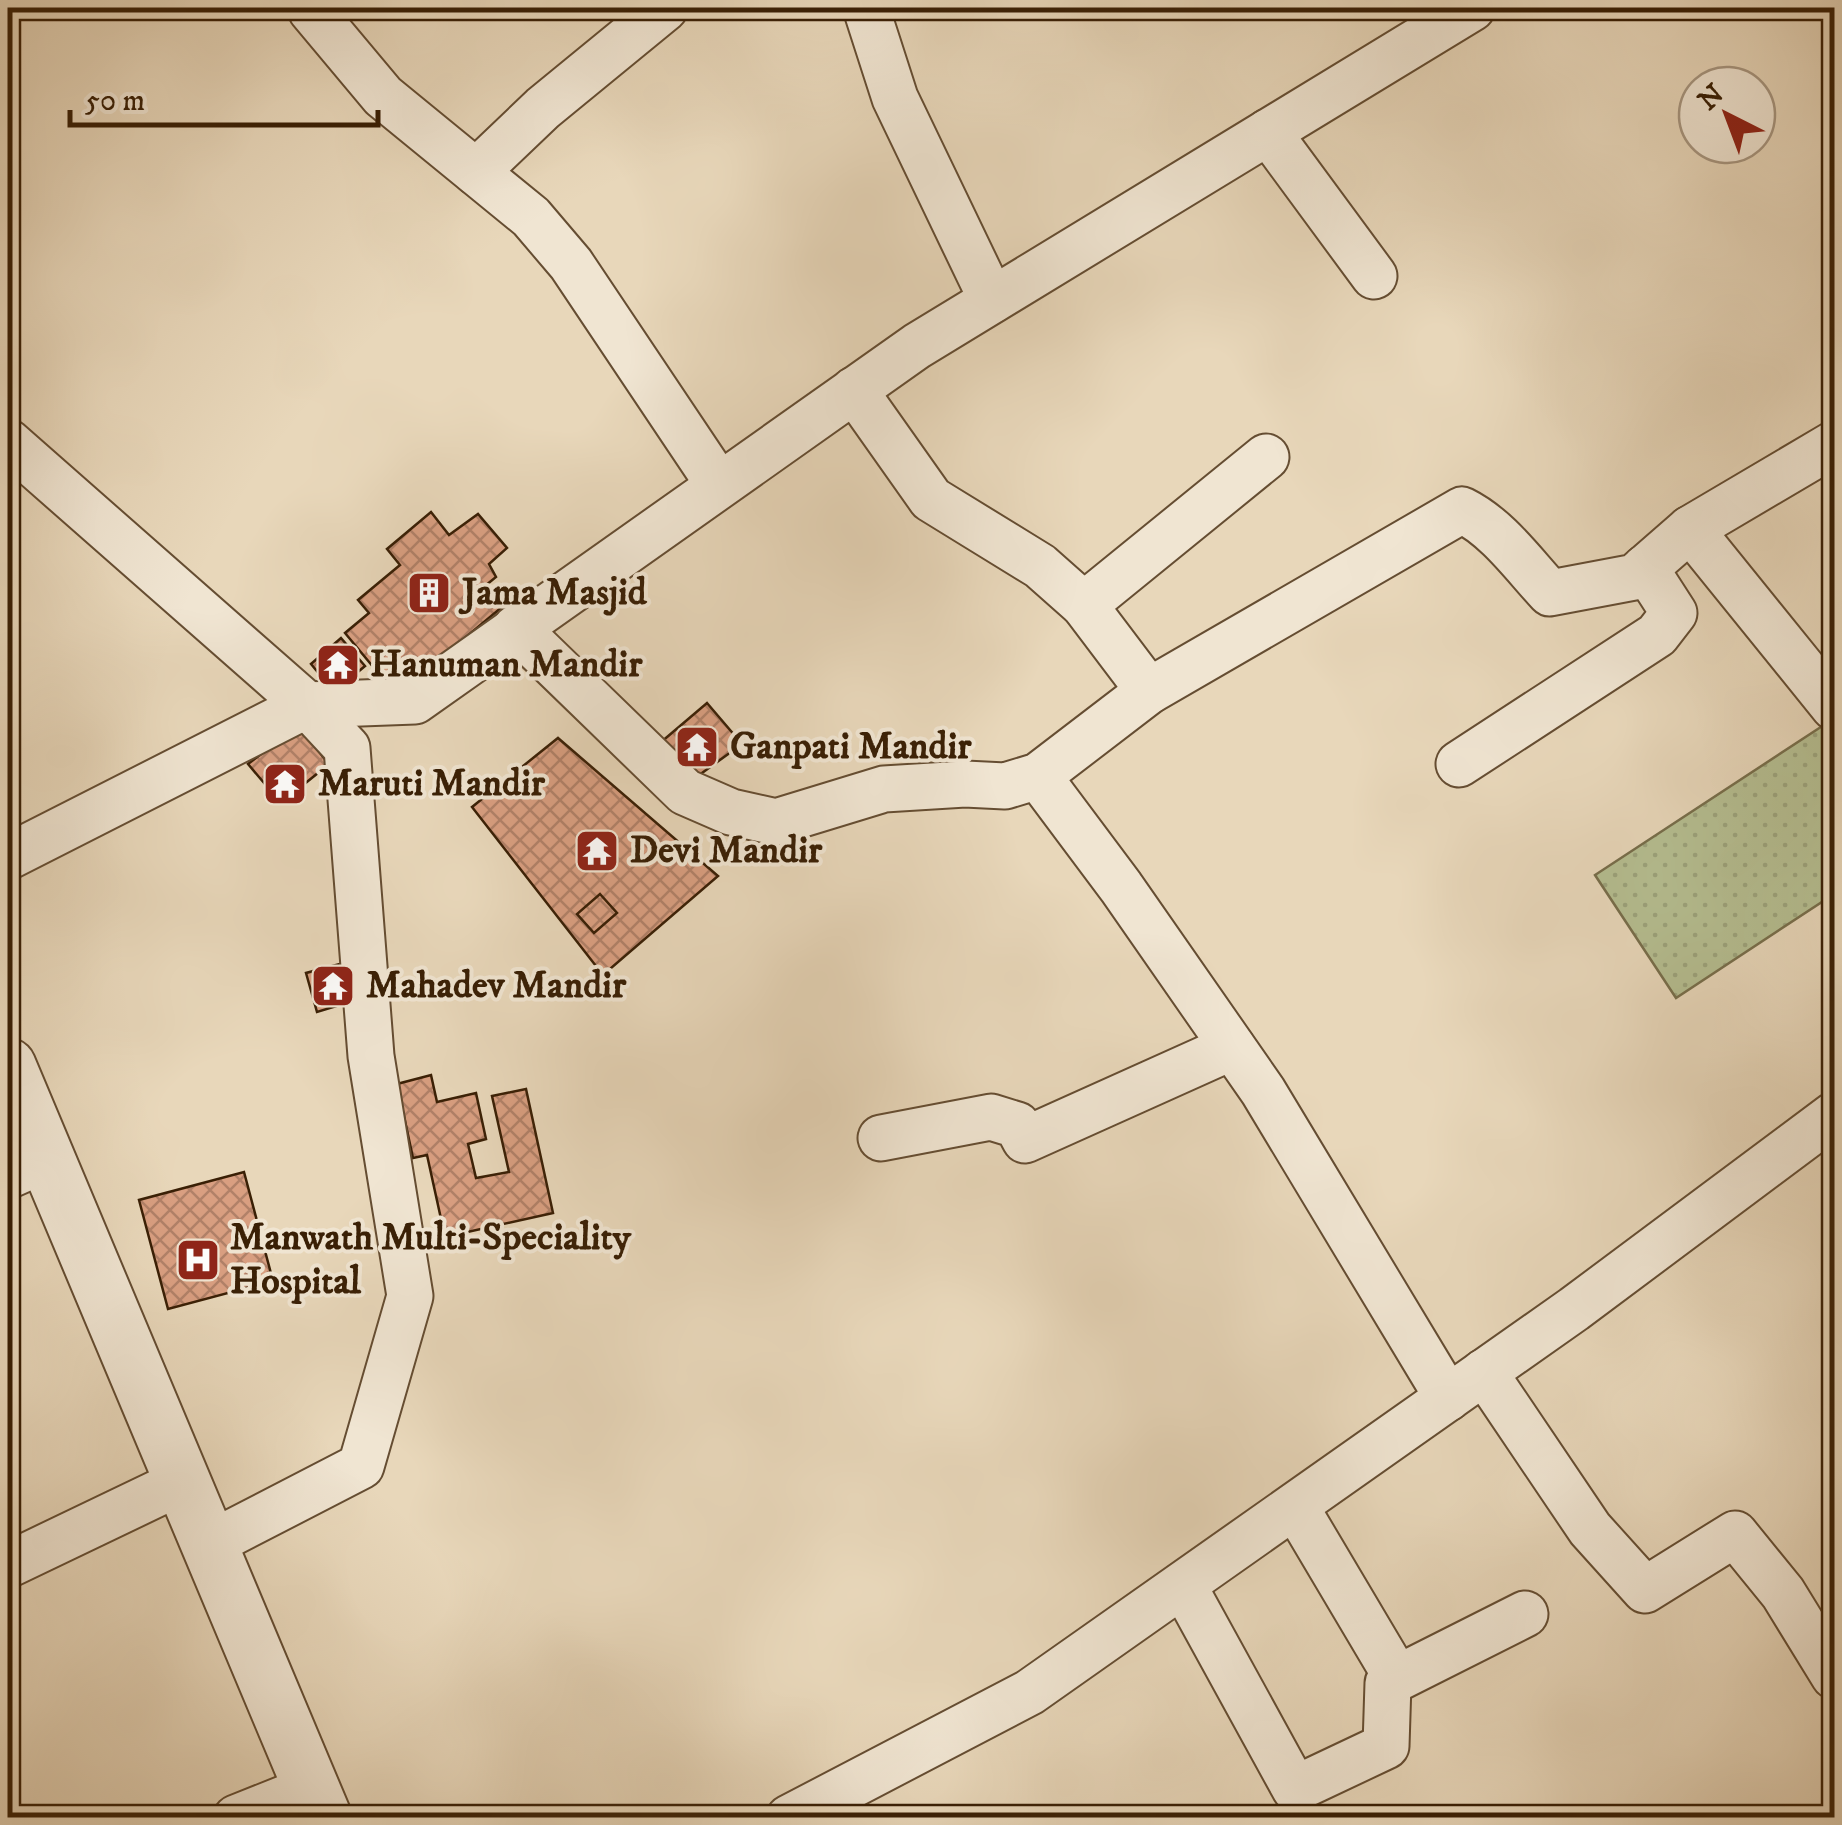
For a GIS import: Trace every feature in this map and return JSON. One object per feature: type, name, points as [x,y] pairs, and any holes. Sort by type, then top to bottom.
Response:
[{"type":"street","points":[[314,8],[311,10],[383,96],[531,217],[571,264],[720,485]]},
{"type":"street","points":[[476,172],[543,108],[666,8]]},
{"type":"street","points":[[866,8],[895,98],[992,300]]},
{"type":"street","points":[[8,857],[308,705],[415,701],[854,390],[992,300],[1472,8]]},
{"type":"street","points":[[1268,132],[1374,276]]},
{"type":"street","points":[[854,390],[932,499],[1040,566],[1084,605],[1148,691]]},
{"type":"street","points":[[8,442],[308,705],[346,748],[371,1056],[410,1296],[361,1466],[208,1546]]},
{"type":"street","points":[[516,628],[685,792],[731,812],[776,822],[884,789],[964,784],[1005,786],[1038,776],[1148,691],[1462,510],[1493,530],[1550,593],[1636,577],[1690,529],[1834,444]]},
{"type":"street","points":[[1084,605],[1266,457]]},
{"type":"street","points":[[1690,529],[1834,707]]},
{"type":"street","points":[[1459,764],[1657,635],[1674,613],[1645,568]]},
{"type":"street","points":[[1038,776],[1121,886],[1320,1182],[1466,1385],[1590,1530],[1645,1590],[1734,1534],[1782,1594],[1834,1676]]},
{"type":"street","points":[[881,1138],[992,1116],[1017,1125],[1025,1140],[1232,1047]]},
{"type":"street","points":[[8,1066],[27,1167],[181,1482],[318,1803],[236,1818]]},
{"type":"street","points":[[789,1818],[1030,1692],[1574,1309],[1834,1114]]},
{"type":"street","points":[[8,1566],[181,1482]]},
{"type":"street","points":[[1294,1506],[1397,1678]]},
{"type":"street","points":[[1182,1585],[1290,1803],[1386,1746],[1388,1682],[1525,1614]]},
{"type":"green space","points":[[1830,721],[1834,729],[1834,894],[1676,998],[1595,875]]},
{"type":"building","name":"Jama Masjid","points":[[431,512],[449,535],[478,514],[507,548],[489,564],[496,577],[485,586],[502,607],[423,673],[416,663],[389,686],[345,633],[369,613],[358,600],[400,565],[387,549]]},
{"type":"building","name":"Hanuman Mandir","points":[[341,638],[365,666],[334,692],[311,664]]},
{"type":"building","name":"Ganpati Mandir","points":[[707,703],[742,744],[684,786],[653,749]]},
{"type":"building","name":"Maruti Mandir","points":[[298,726],[329,764],[281,803],[248,764]]},
{"type":"building","name":"Devi Mandir","points":[[558,738],[718,876],[603,975],[472,807]]},
{"type":"building","name":"Mahadev Mandir","points":[[600,894],[617,913],[594,933],[577,914]]},
{"type":"building","name":"Mahadev Mandir","points":[[351,961],[360,999],[317,1012],[306,973]]},
{"type":"building","points":[[431,1075],[437,1102],[476,1093],[486,1139],[468,1144],[476,1178],[509,1172],[492,1096],[526,1089],[553,1213],[445,1237],[427,1155],[413,1158],[397,1084]]},
{"type":"building","points":[[244,1172],[273,1281],[168,1309],[139,1200]]},
{"type":"place","name":"Jama Masjid","points":[[429,593]]},
{"type":"place","name":"Hanuman Mandir","points":[[338,665]]},
{"type":"place","name":"Ganpati Mandir","points":[[697,747]]},
{"type":"place","name":"Maruti Mandir","points":[[285,784]]},
{"type":"place","name":"Devi Mandir","points":[[597,851]]},
{"type":"place","name":"Mahadev Mandir","points":[[333,986]]},
{"type":"place","name":"Manwath Multi-Speciality Hospital","points":[[198,1260]]}]
